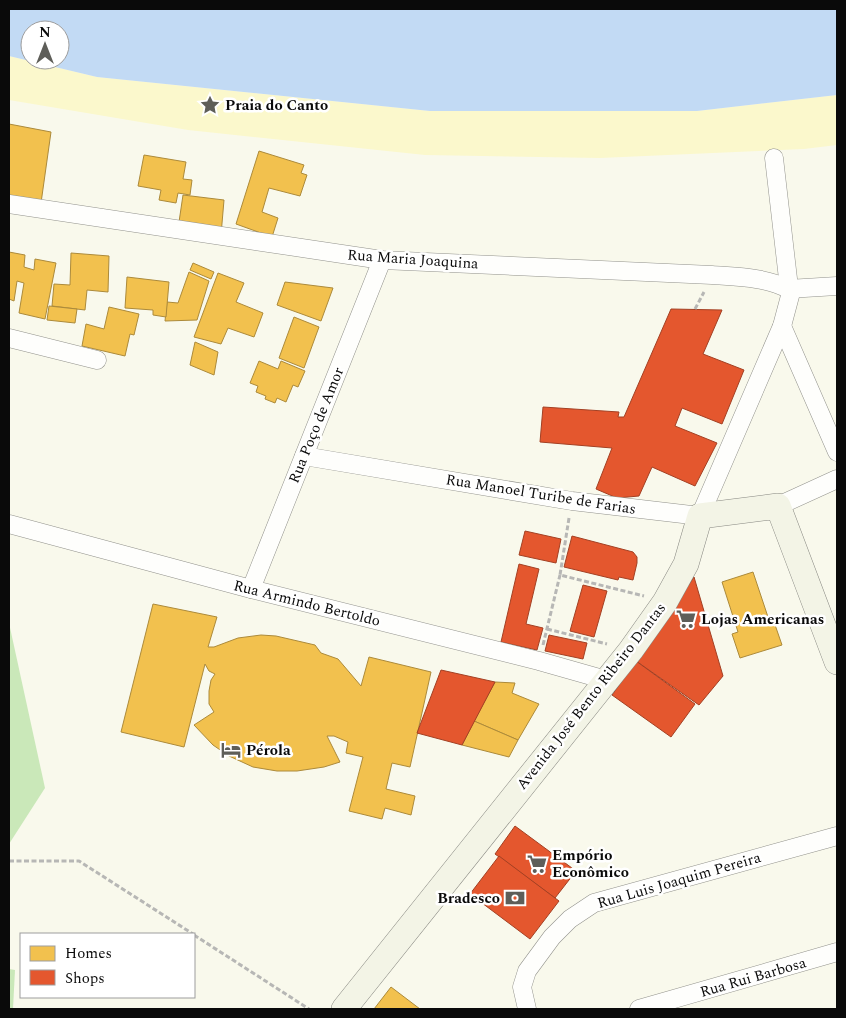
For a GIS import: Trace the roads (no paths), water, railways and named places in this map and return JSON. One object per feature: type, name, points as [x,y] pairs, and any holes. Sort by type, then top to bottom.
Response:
[{"type":"street","name":"Avenida José Bento Ribeiro Dantas","points":[[344,1009],[631,650],[665,602],[686,564],[700,516],[782,326],[790,296],[774,158]]},
{"type":"street","name":"Rua Maria Joaquina","points":[[9,204],[382,260],[712,275],[752,278],[778,284],[788,289]]},
{"type":"street","name":"Rua Poço de Amor","points":[[251,589],[382,260]]},
{"type":"street","points":[[788,289],[837,286]]},
{"type":"street","points":[[782,326],[837,452]]},
{"type":"street","points":[[9,338],[97,360]]},
{"type":"street","name":"Rua Manoel Turibe de Farias","points":[[304,456],[572,501],[700,516],[778,506]]},
{"type":"street","points":[[837,478],[778,506],[837,657]]},
{"type":"street","name":"Rua Armindo Bertoldo","points":[[9,524],[251,589],[539,661],[606,680]]},
{"type":"street","name":"Rua Luis Joaquim Pereira","points":[[527,1009],[522,987],[527,972],[552,937],[570,918],[594,903],[837,836]]},
{"type":"street","name":"Rua Rui Barbosa","points":[[639,1009],[837,952]]},
{"type":"water","points":[[9,9],[837,9],[837,95],[697,111],[430,111],[97,77],[68,70],[70,70],[70,20],[20,20],[20,59],[9,56]]},
{"type":"place","name":"Praia do Canto","points":[[210,105]]},
{"type":"place","name":"Lojas Americanas","points":[[686,619]]},
{"type":"place","name":"Pérola","points":[[231,750]]},
{"type":"place","name":"Empório Econômico","points":[[537,864]]},
{"type":"place","name":"Bradesco","points":[[515,898]]}]
